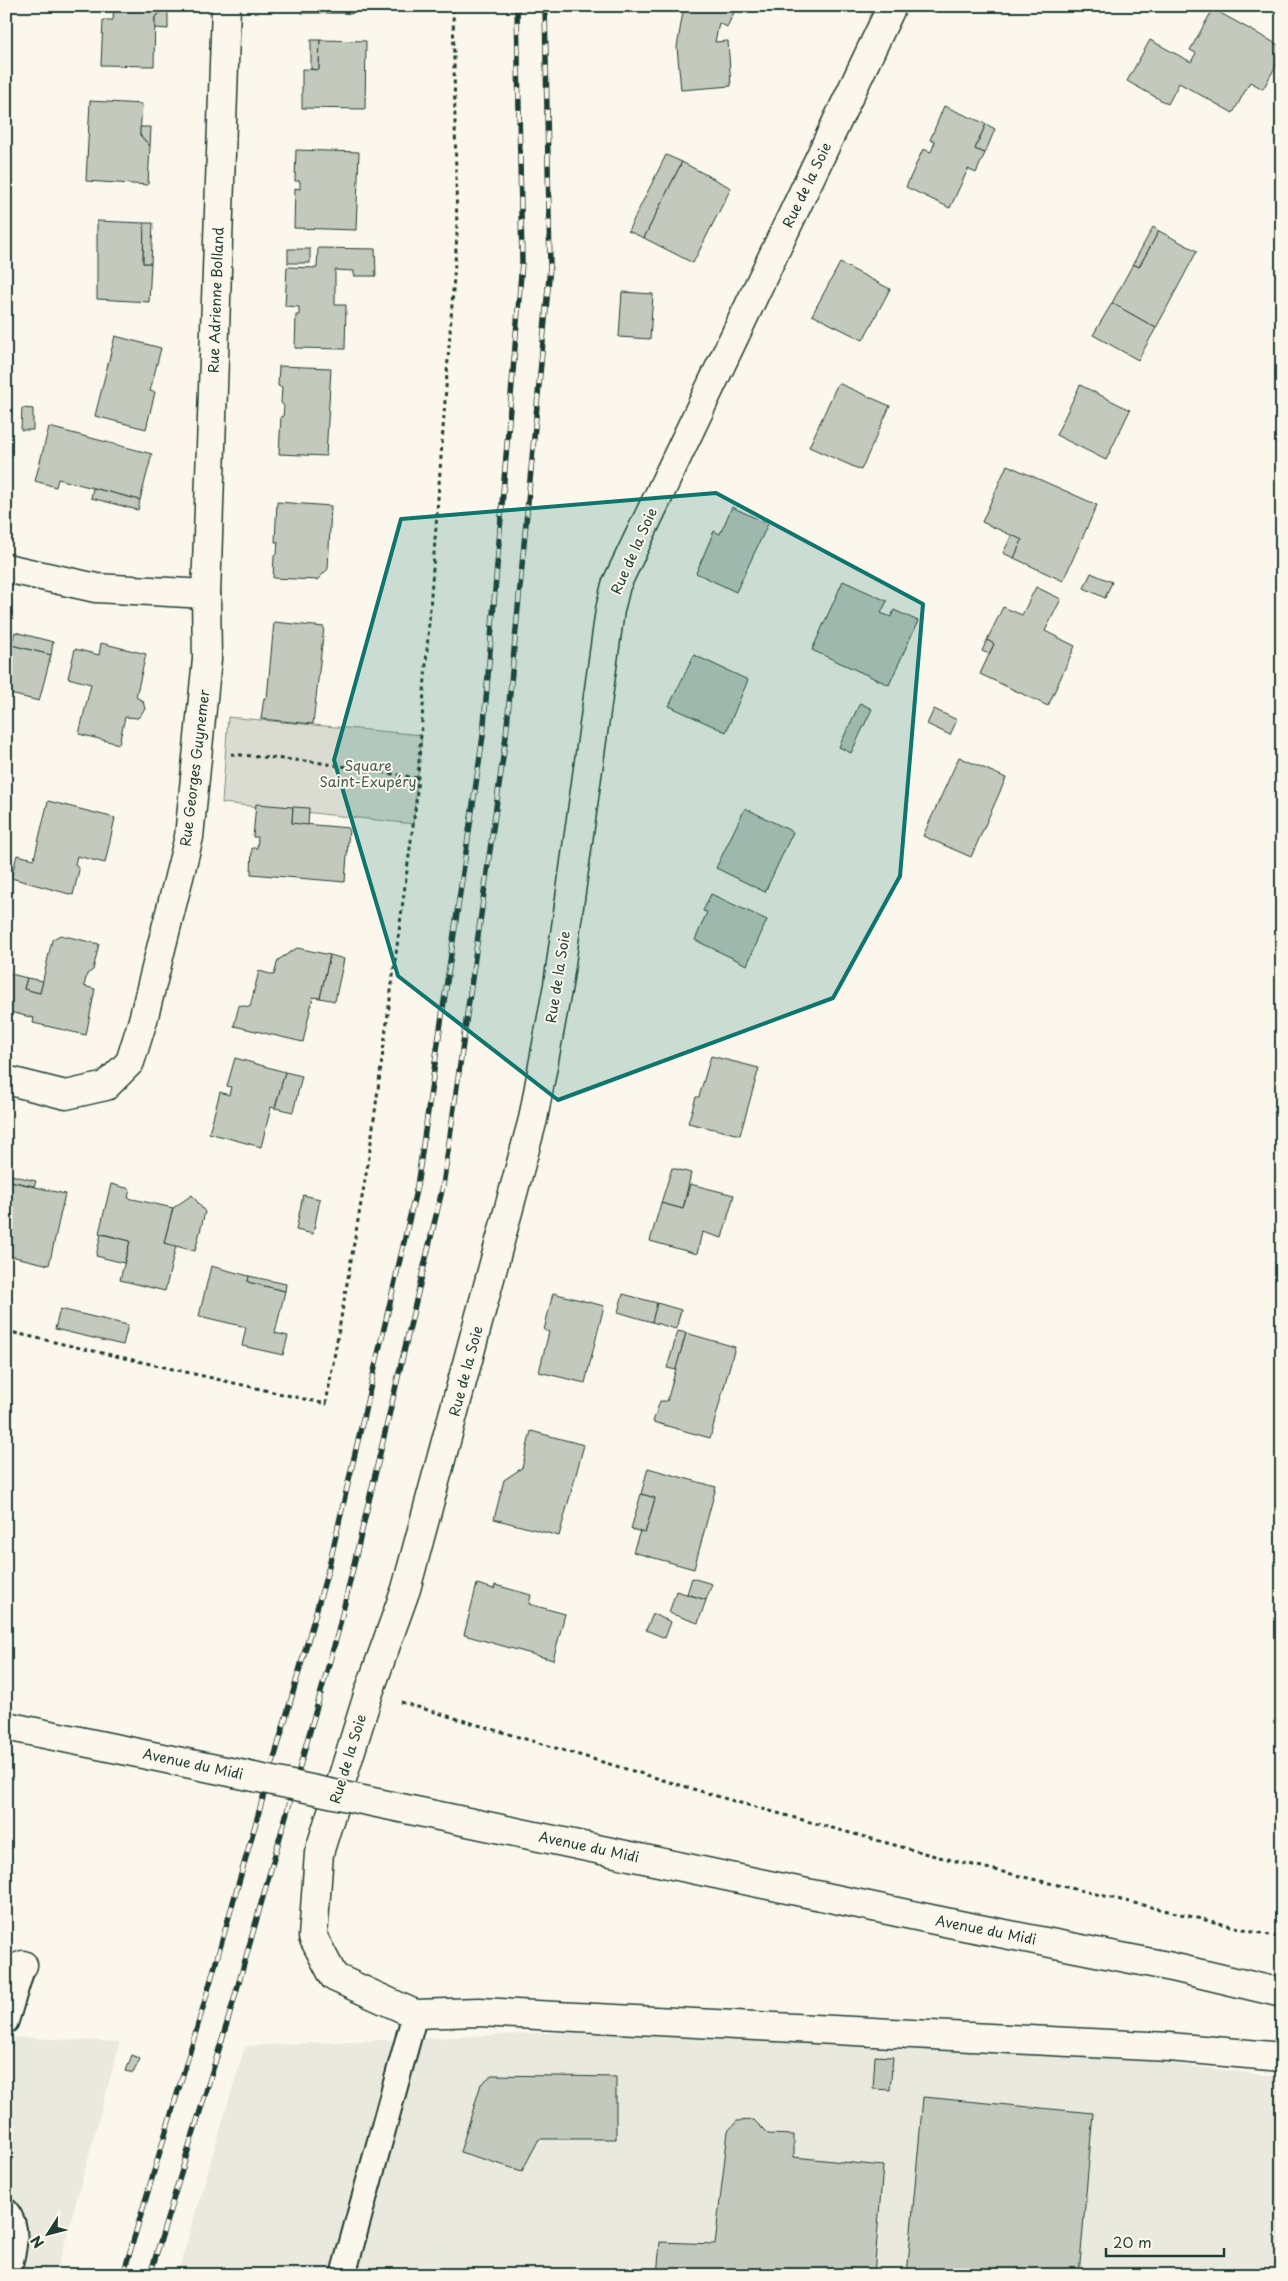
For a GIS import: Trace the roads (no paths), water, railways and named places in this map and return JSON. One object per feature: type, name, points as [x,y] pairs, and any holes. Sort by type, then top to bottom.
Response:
[{"type":"street","name":"Rue Adrienne Bolland","points":[[206,594],[226,6]]},
{"type":"street","name":"Rue de la Soie","points":[[415,2014],[334,1977],[313,1937],[319,1853],[369,1692],[406,1589],[532,1119],[558,985],[610,610],[616,584],[892,6]]},
{"type":"street","points":[[6,568],[96,588],[206,594]]},
{"type":"street","name":"Rue Georges Guynemer","points":[[6,1080],[66,1095],[106,1086],[130,1062],[143,1020],[189,837],[206,659],[206,594]]},
{"type":"street","name":"Avenue du Midi","points":[[6,1726],[964,1926],[1172,1967],[1282,1993]]},
{"type":"street","name":"Avenue du Midi","points":[[1172,1967],[1282,1977]]},
{"type":"street","points":[[415,2014],[479,2012],[1169,2047],[1282,2057]]},
{"type":"lane","points":[[6,2021],[15,1969]]},
{"type":"lane","points":[[343,2275],[415,2014]]},
{"type":"lane","points":[[6,2211],[13,2219],[14,2250],[7,2275]]},
{"type":"railway","points":[[123,2275],[202,2011],[328,1570],[417,1186],[483,736],[522,262],[517,6]]},
{"type":"railway","points":[[150,2275],[231,2010],[338,1632],[443,1186],[506,736],[550,267],[545,6]]},
{"type":"park label","name":"Square Saint-Exupéry","points":[[368,774]]}]
